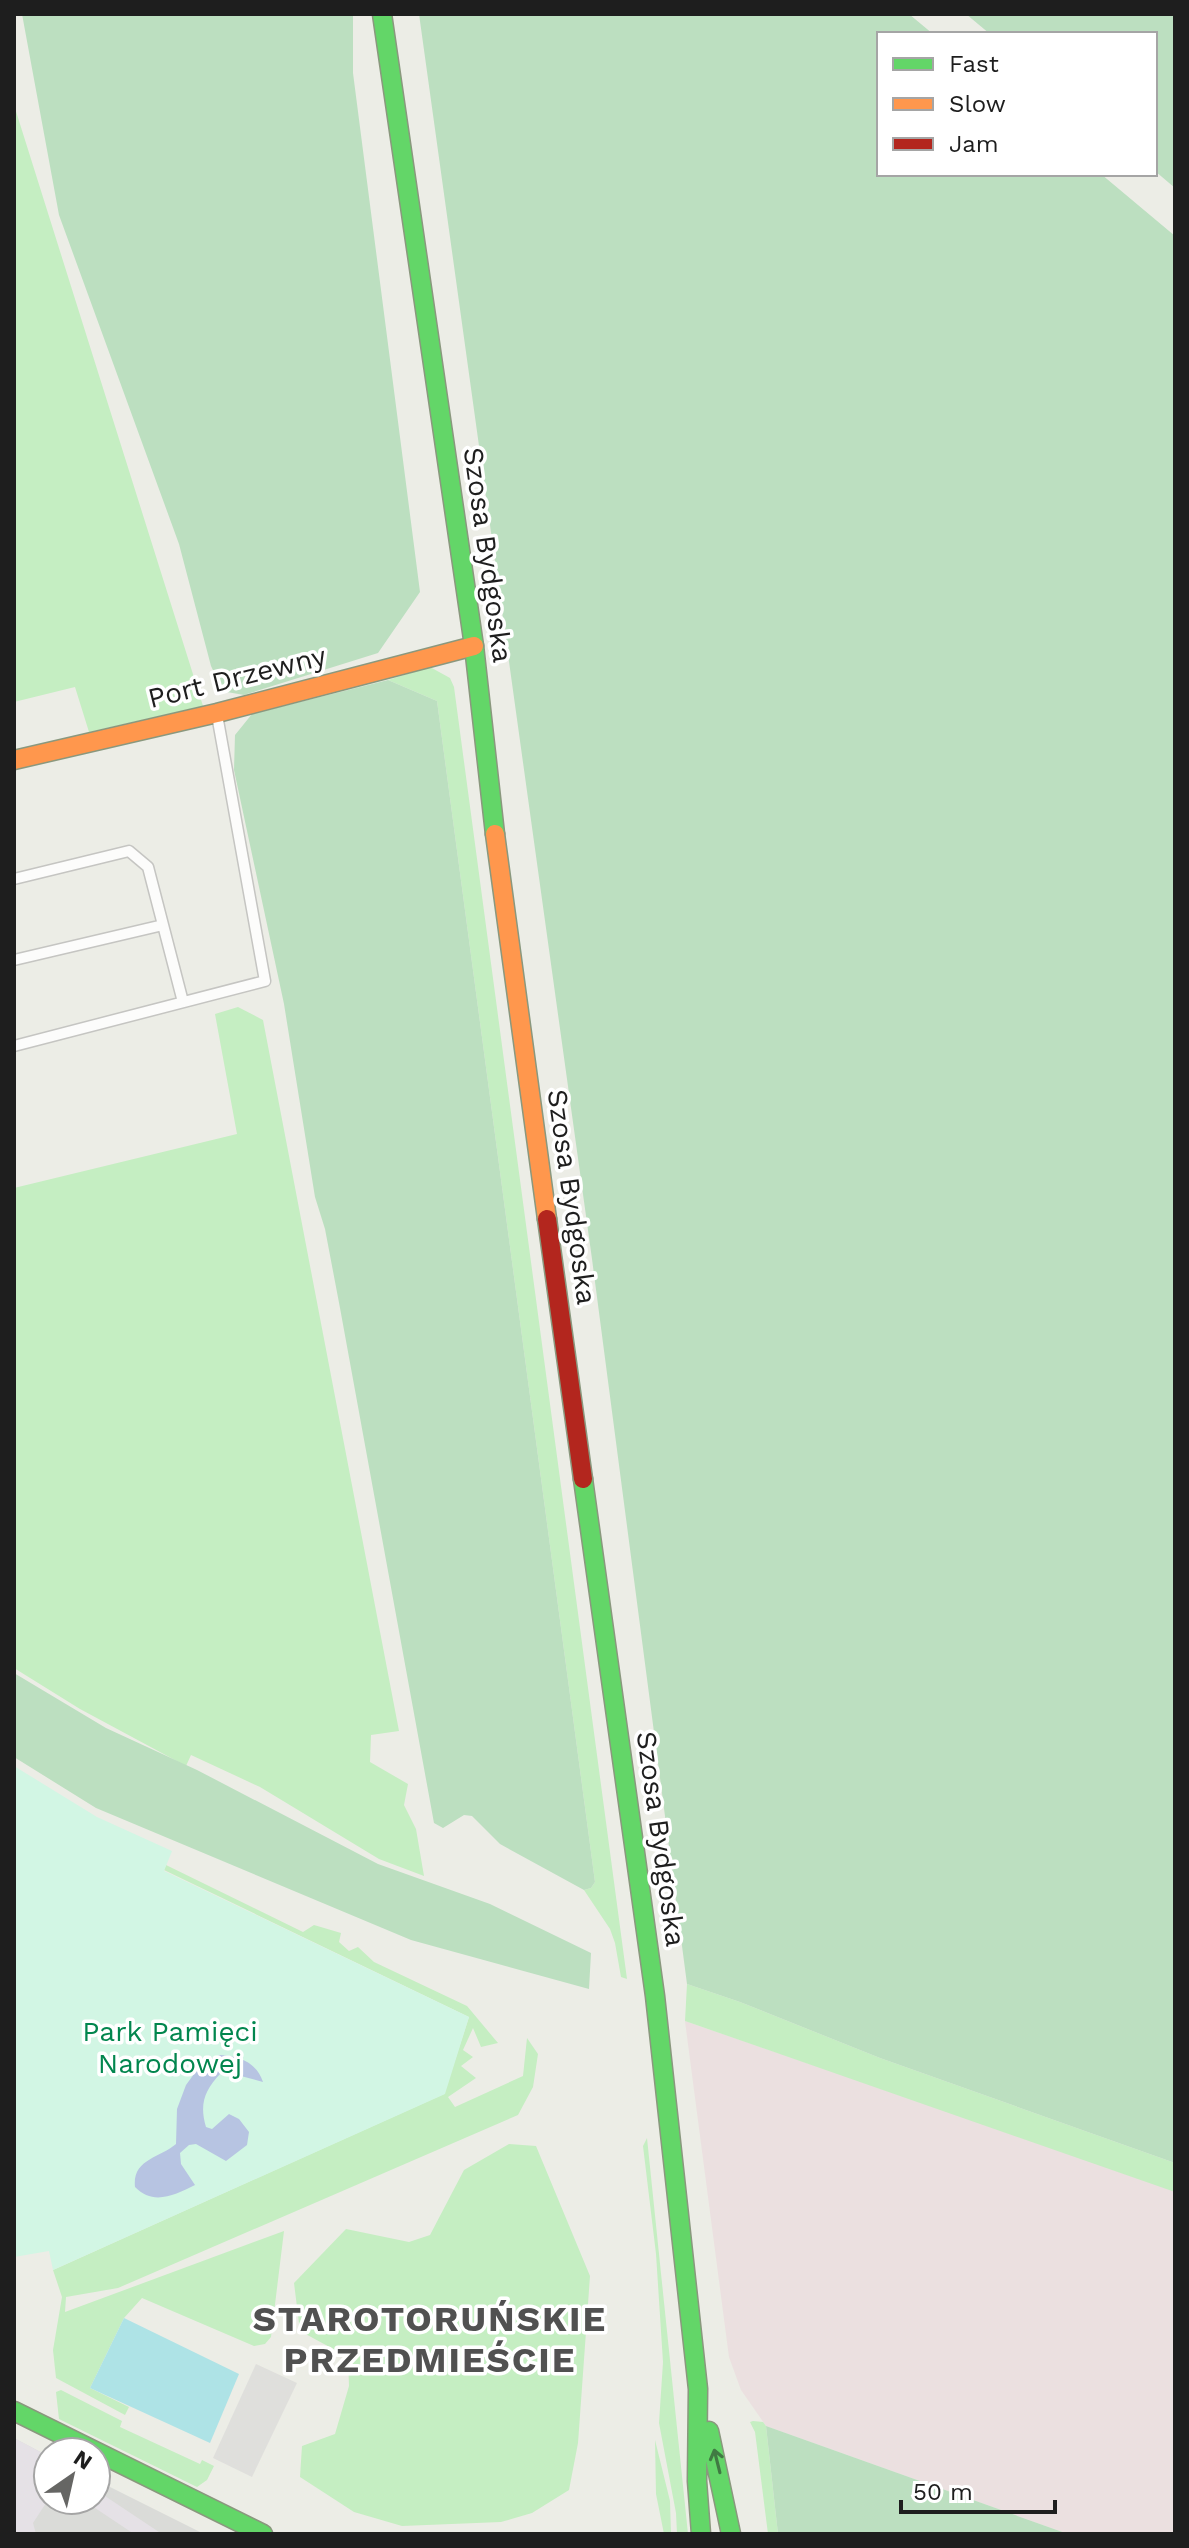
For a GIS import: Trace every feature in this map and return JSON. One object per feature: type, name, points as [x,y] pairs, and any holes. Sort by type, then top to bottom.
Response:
[{"type":"main road","name":"Szosa Bydgoska","points":[[382,14],[474,646],[502,898],[655,1996],[698,2389],[697,2481],[701,2534]]},
{"type":"main road","name":"Port Drzewny","points":[[14,760],[217,713],[474,646]]},
{"type":"main road","name":"Szosa Bydgoska","points":[[698,2389],[721,2477],[731,2534]]},
{"type":"main road","points":[[14,2411],[263,2534]]},
{"type":"lane","points":[[14,1046],[265,981],[217,713]]},
{"type":"lane","points":[[14,879],[129,851],[148,867],[183,1002]]},
{"type":"lane","points":[[14,960],[163,925]]},
{"type":"shaded area","points":[[685,2021],[1175,2190],[1175,2534],[1068,2534],[766,2426],[741,2390],[729,2357]]},
{"type":"shaded area","points":[[220,2055],[247,2062],[257,2070],[263,2082],[220,2074],[205,2098],[203,2111],[206,2127],[212,2129],[229,2114],[239,2119],[249,2132],[247,2145],[226,2161],[196,2144],[189,2145],[180,2153],[181,2164],[195,2185],[164,2197],[142,2193],[135,2187],[138,2170],[148,2160],[176,2144],[177,2109],[186,2085],[202,2063]]},
{"type":"shaded area","points":[[124,2318],[239,2374],[210,2443],[90,2388]]},
{"type":"shaded area","points":[[256,2364],[297,2383],[252,2477],[213,2458]]},
{"type":"shaded area","points":[[14,2438],[32,2448],[32,2516],[112,2516],[112,2488],[204,2534],[14,2534]]},
{"type":"shaded area","points":[[14,2438],[32,2448],[32,2516],[38,2516],[33,2523],[36,2534],[14,2534]]},
{"type":"shaded area","points":[[112,2501],[162,2534],[134,2534],[107,2516],[112,2516]]},
{"type":"green space","points":[[22,14],[353,14],[353,73],[420,592],[378,653],[244,695],[227,692],[221,687],[211,666],[179,544],[59,215]]},
{"type":"green space","points":[[419,14],[909,14],[931,32],[877,32],[877,176],[1103,176],[1175,236],[1175,2163],[880,2058],[687,1984],[592,1259]]},
{"type":"green space","points":[[966,14],[1175,14],[1175,188],[1157,173],[1157,32],[988,32]]},
{"type":"green space","points":[[14,105],[203,706],[89,732],[75,687],[14,702]]},
{"type":"green space","points":[[430,667],[450,678],[454,687],[627,1979],[621,1977],[610,1929],[584,1890],[591,1888],[595,1882],[437,701],[388,680]]},
{"type":"green space","points":[[388,680],[437,701],[595,1882],[591,1888],[584,1890],[500,1844],[472,1816],[464,1815],[443,1828],[434,1823],[325,1229],[315,1197],[284,1004],[234,770],[235,735],[252,714]]},
{"type":"green space","points":[[238,1007],[263,1020],[399,1731],[371,1735],[370,1762],[408,1784],[404,1805],[416,1829],[424,1876],[379,1859],[260,1787],[191,1755],[186,1766],[80,1709],[14,1668],[14,1188],[237,1134],[215,1014]]},
{"type":"green space","points":[[14,1673],[106,1728],[197,1770],[378,1864],[490,1904],[591,1953],[589,1989],[411,1940],[96,1808],[14,1757]]},
{"type":"green space","name":"Park Pamięci Narodowej","points":[[14,1766],[97,1817],[172,1851],[164,1871],[469,2017],[445,2094],[53,2270],[49,2251],[14,2257]]},
{"type":"green space","points":[[166,1865],[303,1932],[314,1925],[341,1933],[339,1942],[349,1951],[358,1947],[374,1962],[467,2006],[498,2043],[481,2047],[473,2028],[463,2050],[473,2057],[461,2066],[476,2078],[448,2097],[455,2107],[523,2076],[527,2038],[538,2054],[533,2087],[518,2115],[118,2288],[66,2297],[65,2312],[284,2231],[271,2337],[265,2344],[254,2346],[142,2298],[124,2318],[90,2388],[129,2407],[125,2415],[56,2378],[53,2350],[62,2297],[53,2270],[444,2094],[469,2017],[164,1870]]},
{"type":"green space","points":[[687,1984],[880,2058],[1175,2163],[1175,2192],[685,2021]]},
{"type":"green space","points":[[647,2138],[688,2534],[677,2534],[659,2423],[663,2362],[656,2254],[643,2146]]},
{"type":"green space","points":[[509,2144],[536,2146],[590,2276],[578,2443],[569,2490],[532,2513],[501,2522],[402,2526],[354,2512],[300,2477],[302,2446],[335,2434],[349,2386],[348,2357],[300,2331],[294,2283],[346,2229],[409,2242],[430,2235],[464,2170]]},
{"type":"green space","points":[[61,2390],[122,2421],[120,2427],[200,2464],[202,2460],[214,2466],[207,2480],[197,2487],[112,2445],[112,2436],[94,2436],[59,2419],[56,2392]]},
{"type":"green space","points":[[750,2422],[763,2422],[766,2426],[778,2534],[768,2534],[755,2432]]},
{"type":"green space","points":[[766,2426],[1068,2534],[778,2534]]},
{"type":"green space","points":[[655,2440],[670,2501],[671,2534],[664,2534],[656,2494]]},
{"type":"traffic: fast","points":[[382,14],[474,646],[495,834]]},
{"type":"traffic: fast","points":[[583,1479],[655,1996],[698,2389],[697,2481],[701,2534]]},
{"type":"traffic: fast","points":[[14,2411],[263,2534]]},
{"type":"traffic: fast","points":[[709,2431],[731,2534]]},
{"type":"traffic: slow","points":[[14,760],[217,713],[474,646]]},
{"type":"traffic: slow","points":[[495,834],[547,1219]]},
{"type":"traffic: jam","points":[[547,1219],[583,1479]]},
{"type":"district","name":"STAROTORUŃSKIE PRZEDMIEŚCIE","points":[[430,2340]]}]
